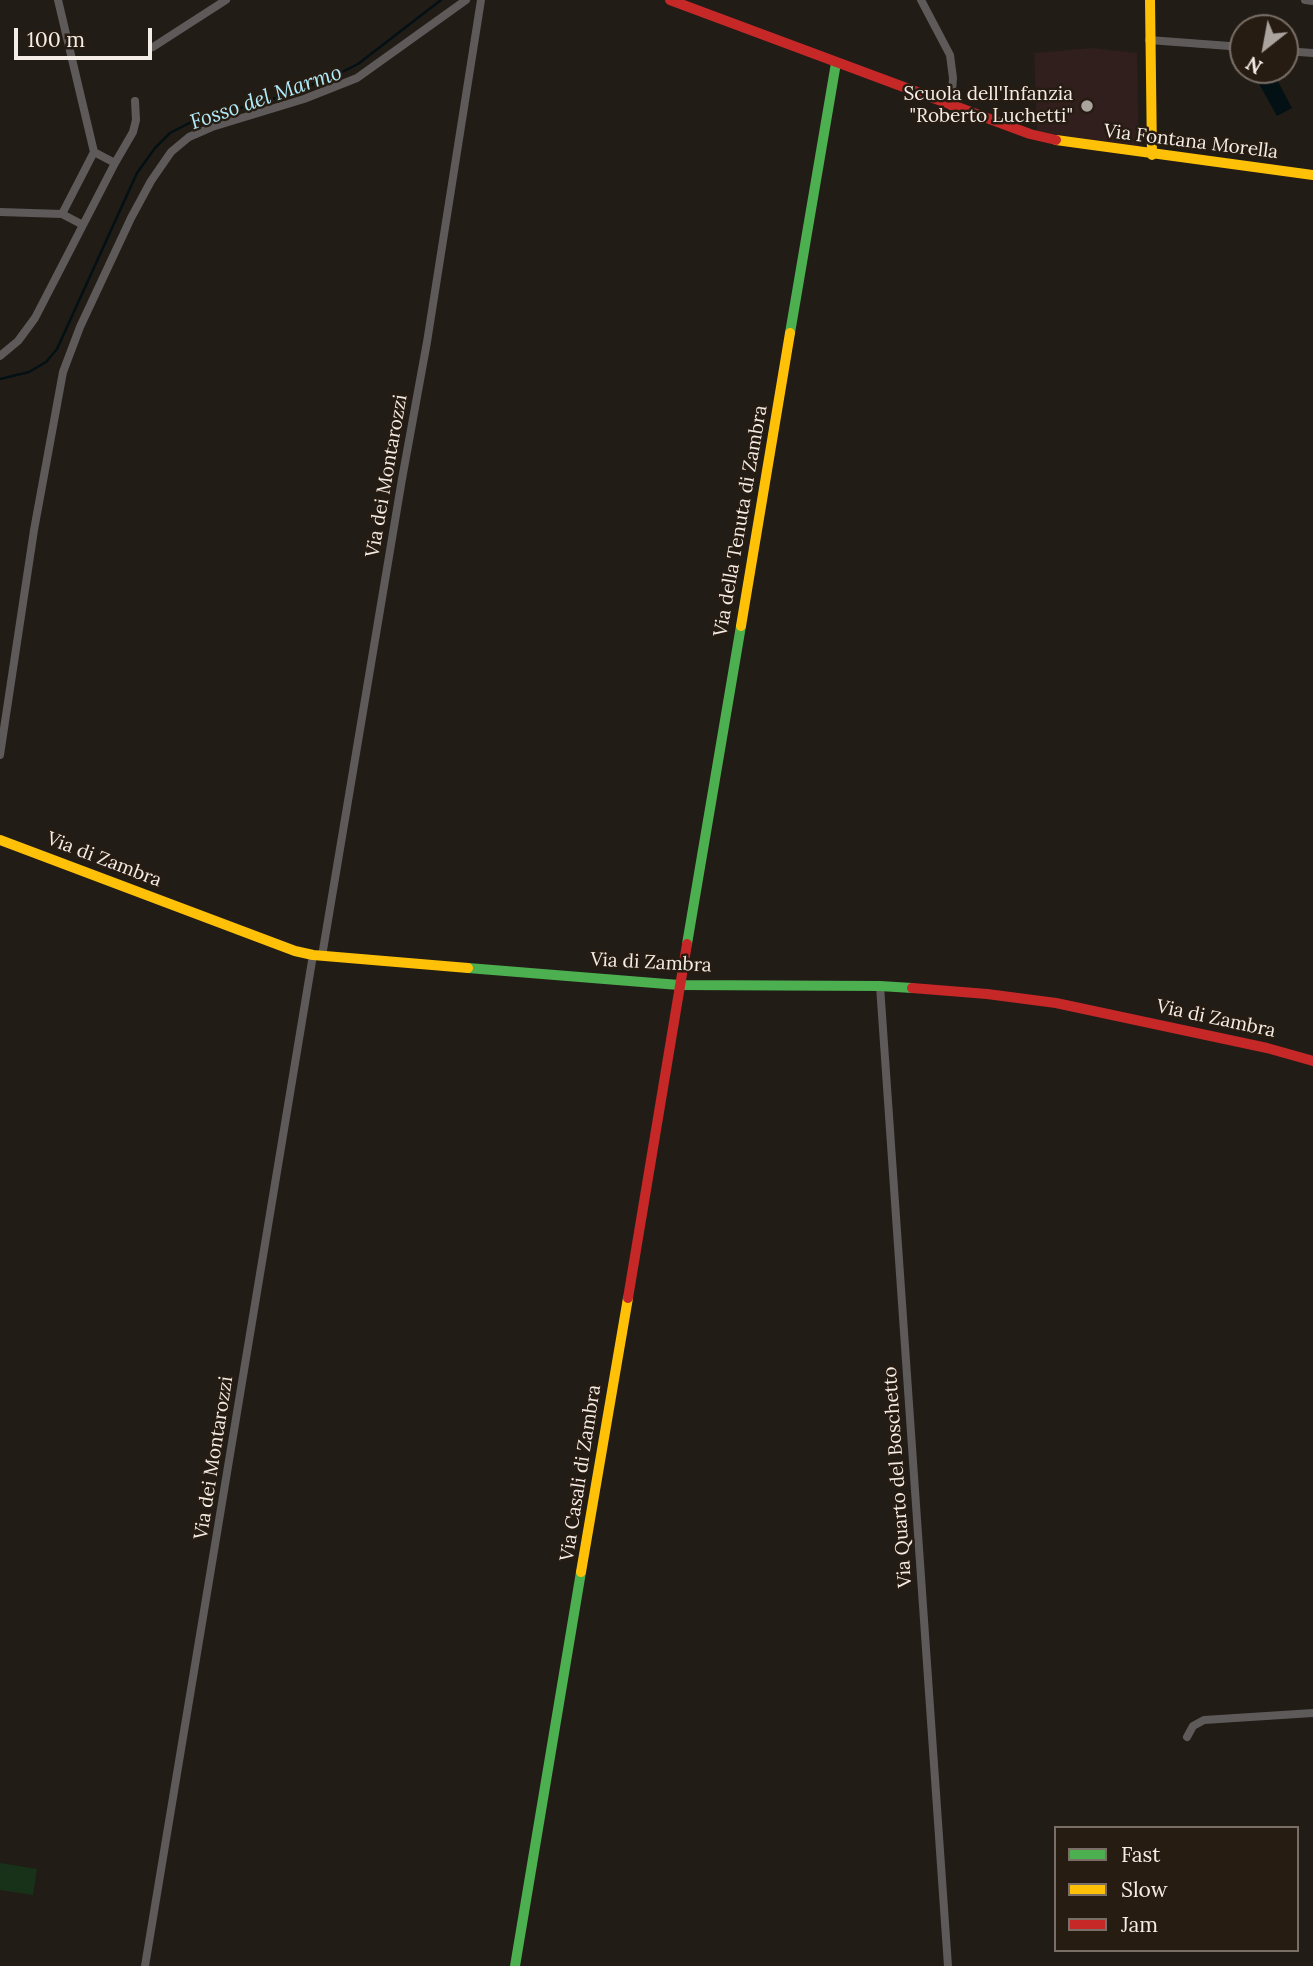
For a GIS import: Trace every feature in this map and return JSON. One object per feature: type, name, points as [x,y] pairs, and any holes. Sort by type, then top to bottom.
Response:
[{"type":"street","points":[[58,0],[94,152],[62,214]]},
{"type":"street","points":[[153,47],[226,0]]},
{"type":"street","points":[[0,755],[35,519],[65,365],[131,218],[151,181],[171,152],[189,137],[212,127],[304,99],[357,78],[466,0]]},
{"type":"street","name":"Via dei Montarozzi","points":[[145,1966],[318,956],[426,350],[481,0]]},
{"type":"street","name":"Via Fontana Morella","points":[[670,0],[1004,126],[1053,140],[1313,175]]},
{"type":"street","points":[[921,0],[950,55],[953,78],[951,106]]},
{"type":"street","points":[[1150,0],[1152,155]]},
{"type":"street","points":[[1305,0],[1313,1]]},
{"type":"street","points":[[1149,40],[1229,46]]},
{"type":"street","name":"Via della Tenuta di Zambra","points":[[679,985],[836,63]]},
{"type":"street","points":[[0,356],[13,346],[35,318],[133,132],[135,101]]},
{"type":"street","points":[[94,152],[115,163]]},
{"type":"street","points":[[0,212],[62,214],[83,225]]},
{"type":"street","name":"Via di Zambra","points":[[0,840],[295,951],[318,956],[679,985],[880,986],[961,991],[1056,1003],[1233,1040],[1313,1061]]},
{"type":"street","name":"Via Casali di Zambra","points":[[515,1966],[679,985]]},
{"type":"street","name":"Via Quarto del Boschetto","points":[[880,986],[948,1966]]},
{"type":"street","points":[[1187,1737],[1193,1726],[1204,1720],[1313,1713]]},
{"type":"shaded area","name":"Scuola dell'Infanzia \"Roberto Luchetti\"","points":[[1092,48],[1137,53],[1139,147],[1078,142],[1037,131],[1034,53]]},
{"type":"shaded area","points":[[1259,84],[1279,84],[1292,108],[1277,116]]},
{"type":"green space","points":[[0,1863],[37,1869],[33,1895],[0,1890]]},
{"type":"waterway","name":"Fosso del Marmo","points":[[0,379],[29,372],[46,362],[57,349],[137,173],[170,133],[195,120],[221,111],[257,105],[334,76],[358,64],[441,0]]},
{"type":"traffic: fast","points":[[790,333],[836,63]]},
{"type":"traffic: fast","points":[[687,944],[741,626]]},
{"type":"traffic: fast","points":[[468,968],[679,985],[912,988]]},
{"type":"traffic: fast","points":[[515,1966],[581,1572]]},
{"type":"traffic: slow","points":[[1150,0],[1152,155]]},
{"type":"traffic: slow","points":[[1056,140],[1313,175]]},
{"type":"traffic: slow","points":[[741,626],[790,333]]},
{"type":"traffic: slow","points":[[0,840],[295,951],[313,955],[468,968]]},
{"type":"traffic: slow","points":[[581,1572],[628,1298]]},
{"type":"traffic: jam","points":[[670,0],[1030,134],[1056,140]]},
{"type":"traffic: jam","points":[[628,1298],[687,944]]},
{"type":"traffic: jam","points":[[912,988],[1056,1003],[1267,1048],[1313,1061]]},
{"type":"place","name":"Scuola dell'Infanzia \"Roberto Luchetti\"","points":[[1087,106]]}]
